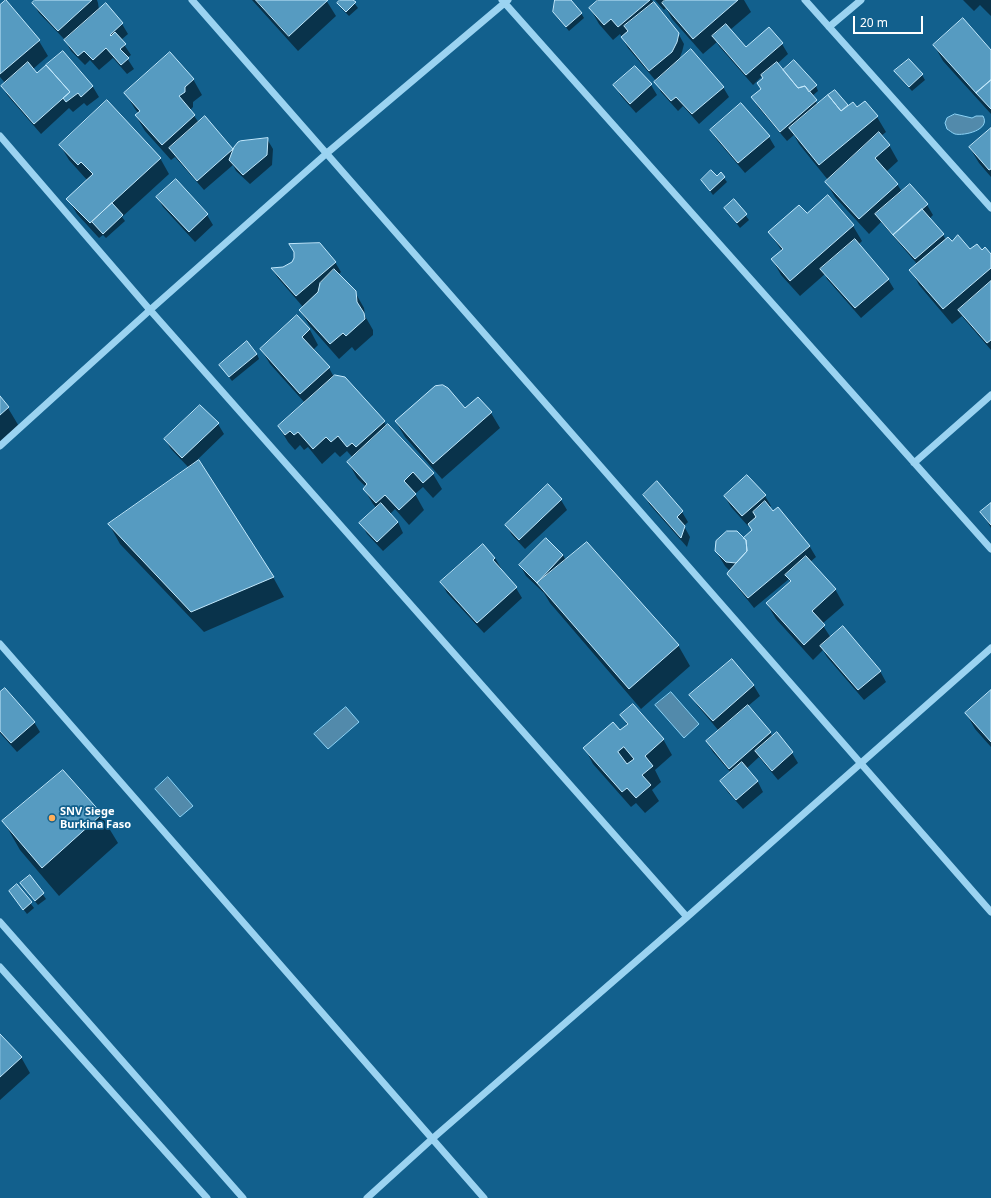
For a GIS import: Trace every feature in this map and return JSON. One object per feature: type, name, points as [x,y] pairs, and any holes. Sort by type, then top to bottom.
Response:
[{"type":"street","points":[[192,0],[328,153],[991,912]]},
{"type":"street","points":[[806,0],[991,208]]},
{"type":"street","points":[[829,27],[861,0]]},
{"type":"street","points":[[0,446],[150,310],[328,153],[505,1],[991,549]]},
{"type":"street","points":[[0,136],[150,310],[687,917]]},
{"type":"street","points":[[914,463],[991,395]]},
{"type":"street","points":[[0,644],[484,1198]]},
{"type":"street","points":[[367,1198],[432,1139],[687,917],[991,648]]},
{"type":"street","points":[[0,922],[243,1198]]},
{"type":"street","points":[[0,967],[207,1198]]},
{"type":"water","points":[[955,114],[972,118],[976,116],[983,116],[983,125],[970,133],[955,134],[947,129],[945,123],[947,118]]},
{"type":"water","points":[[671,692],[699,724],[684,738],[655,705]]},
{"type":"water","points":[[346,707],[359,722],[328,749],[314,734]]},
{"type":"water","points":[[168,777],[193,806],[180,817],[155,789]]},
{"type":"building","points":[[6,0],[40,40],[0,74],[0,5]]},
{"type":"building","points":[[35,0],[92,0],[58,31],[32,3]]},
{"type":"building","points":[[256,0],[328,0],[289,36]]},
{"type":"building","points":[[340,0],[353,0],[356,2],[346,12],[337,3]]},
{"type":"building","points":[[555,0],[571,0],[582,13],[566,27],[553,12]]},
{"type":"building","points":[[598,0],[650,0],[618,27],[611,19],[604,25],[589,8]]},
{"type":"building","points":[[665,0],[738,0],[693,39],[662,3]]},
{"type":"building","points":[[654,2],[679,33],[677,42],[672,52],[649,71],[621,37],[628,31],[624,26]]},
{"type":"building","points":[[106,3],[123,23],[110,35],[111,36],[115,32],[126,44],[120,49],[129,58],[121,65],[106,48],[93,60],[84,51],[78,56],[64,40]]},
{"type":"building","points":[[963,18],[991,50],[991,80],[976,93],[933,45]]},
{"type":"building","points":[[726,24],[746,47],[769,27],[783,43],[746,75],[712,36]]},
{"type":"building","points":[[691,49],[724,87],[692,114],[676,97],[671,101],[654,82]]},
{"type":"building","points":[[63,51],[93,86],[81,97],[78,93],[66,102],[63,98],[70,92],[46,65]]},
{"type":"building","points":[[170,52],[194,79],[185,87],[185,92],[179,96],[195,115],[162,145],[135,115],[140,111],[124,93]]},
{"type":"building","points":[[909,59],[923,74],[909,87],[894,71]]},
{"type":"building","points":[[794,60],[817,85],[809,92],[805,86],[798,88],[783,70]]},
{"type":"building","points":[[28,62],[37,73],[46,65],[70,92],[34,124],[1,86]]},
{"type":"building","points":[[777,62],[798,88],[805,86],[817,100],[780,132],[751,97],[761,89],[757,83],[763,78],[761,75]]},
{"type":"building","points":[[635,66],[652,84],[630,104],[613,85]]},
{"type":"building","points":[[991,80],[991,109],[976,93]]},
{"type":"building","points":[[835,90],[848,105],[841,111],[828,95]]},
{"type":"building","points":[[828,95],[841,111],[853,102],[857,107],[865,101],[878,116],[819,165],[789,128]]},
{"type":"building","points":[[107,100],[161,158],[90,223],[66,199],[93,174],[81,162],[78,165],[59,145]]},
{"type":"building","points":[[741,103],[770,136],[738,163],[710,130]]},
{"type":"building","points":[[205,116],[233,149],[197,181],[169,148]]},
{"type":"building","points":[[991,128],[991,169],[989,170],[969,147]]},
{"type":"building","points":[[879,132],[890,145],[875,158],[898,184],[859,219],[825,182]]},
{"type":"building","points":[[268,138],[267,155],[243,175],[229,160],[234,147],[238,142]]},
{"type":"building","points":[[711,170],[717,176],[721,172],[725,177],[710,191],[701,180]]},
{"type":"building","points":[[176,179],[208,214],[189,232],[156,197]]},
{"type":"building","points":[[910,184],[928,204],[893,235],[875,214]]},
{"type":"building","points":[[828,195],[854,225],[790,281],[771,259],[783,249],[768,232],[799,205],[807,213]]},
{"type":"building","points":[[734,199],[747,214],[737,223],[724,208]]},
{"type":"building","points":[[112,203],[123,215],[103,234],[92,222]]},
{"type":"building","points":[[922,209],[944,234],[915,259],[893,235]]},
{"type":"building","points":[[958,235],[970,249],[977,244],[982,250],[985,247],[991,254],[991,268],[943,309],[909,270],[948,237],[952,241]]},
{"type":"building","points":[[855,239],[889,279],[855,308],[820,269]]},
{"type":"building","points":[[320,243],[336,262],[296,296],[271,268],[283,267],[292,262],[294,252],[289,244]]},
{"type":"building","points":[[334,269],[356,291],[357,302],[364,313],[365,319],[346,336],[343,333],[330,344],[299,310],[318,292],[320,283]]},
{"type":"building","points":[[991,281],[991,340],[987,343],[958,310]]},
{"type":"building","points":[[297,315],[310,329],[302,337],[330,367],[300,394],[260,349]]},
{"type":"building","points":[[247,341],[257,354],[229,377],[219,365]]},
{"type":"building","points":[[335,375],[345,377],[385,421],[356,447],[352,443],[347,447],[338,436],[331,442],[326,437],[313,449],[298,432],[294,435],[290,431],[285,435],[278,426]]},
{"type":"building","points":[[443,385],[448,388],[465,408],[478,397],[492,412],[433,464],[395,421],[435,386]]},
{"type":"building","points":[[0,396],[9,407],[0,415]]},
{"type":"building","points":[[200,405],[219,423],[182,458],[164,439]]},
{"type":"building","points":[[388,424],[434,473],[423,483],[413,472],[404,481],[416,494],[399,510],[385,495],[376,503],[363,489],[367,484],[347,462]]},
{"type":"building","points":[[199,460],[274,577],[191,612],[108,524]]},
{"type":"building","points":[[747,475],[766,495],[742,516],[724,496]]},
{"type":"building","points":[[657,481],[683,511],[677,517],[685,526],[681,538],[643,495]]},
{"type":"building","points":[[548,484],[562,499],[519,540],[505,525]]},
{"type":"building","points":[[765,501],[773,511],[778,507],[810,546],[748,598],[727,574],[747,551],[746,540],[743,538],[752,530],[748,524],[756,517],[753,512]]},
{"type":"building","points":[[381,503],[398,522],[377,542],[359,523]]},
{"type":"building","points":[[991,503],[991,525],[980,512]]},
{"type":"building","points":[[727,531],[737,531],[746,540],[747,551],[736,563],[726,562],[715,551],[716,541]]},
{"type":"building","points":[[546,538],[563,555],[537,583],[519,565]]},
{"type":"building","points":[[587,542],[679,645],[629,689],[537,583]]},
{"type":"building","points":[[483,544],[495,558],[493,560],[517,587],[477,623],[440,582]]},
{"type":"building","points":[[806,556],[836,589],[812,611],[825,625],[804,645],[766,603],[791,581],[785,575]]},
{"type":"building","points":[[843,626],[881,671],[858,690],[820,646]]},
{"type":"building","points":[[732,659],[754,685],[713,721],[689,695]]},
{"type":"building","points":[[5,688],[35,722],[11,743],[0,731],[0,692]]},
{"type":"building","points":[[991,690],[991,742],[965,713]]},
{"type":"building","points":[[633,704],[664,739],[645,756],[653,766],[642,775],[651,785],[636,798],[627,788],[622,792],[583,748],[613,722],[620,730],[628,724],[620,715]],"holes":[[[624,747],[634,759],[627,764],[618,752]]]},
{"type":"building","points":[[748,705],[771,732],[729,769],[706,741]]},
{"type":"building","points":[[777,732],[793,752],[772,771],[755,751]]},
{"type":"building","points":[[742,762],[758,781],[736,800],[720,781]]},
{"type":"building","name":"SNV Siege Burkina Faso","points":[[63,770],[102,814],[42,868],[2,821]]},
{"type":"building","points":[[30,875],[44,893],[35,901],[20,883]]},
{"type":"building","points":[[17,884],[32,902],[23,910],[9,891]]},
{"type":"building","points":[[0,1034],[22,1057],[0,1077]]},
{"type":"place","name":"SNV Siege Burkina Faso","points":[[52,818]]}]
